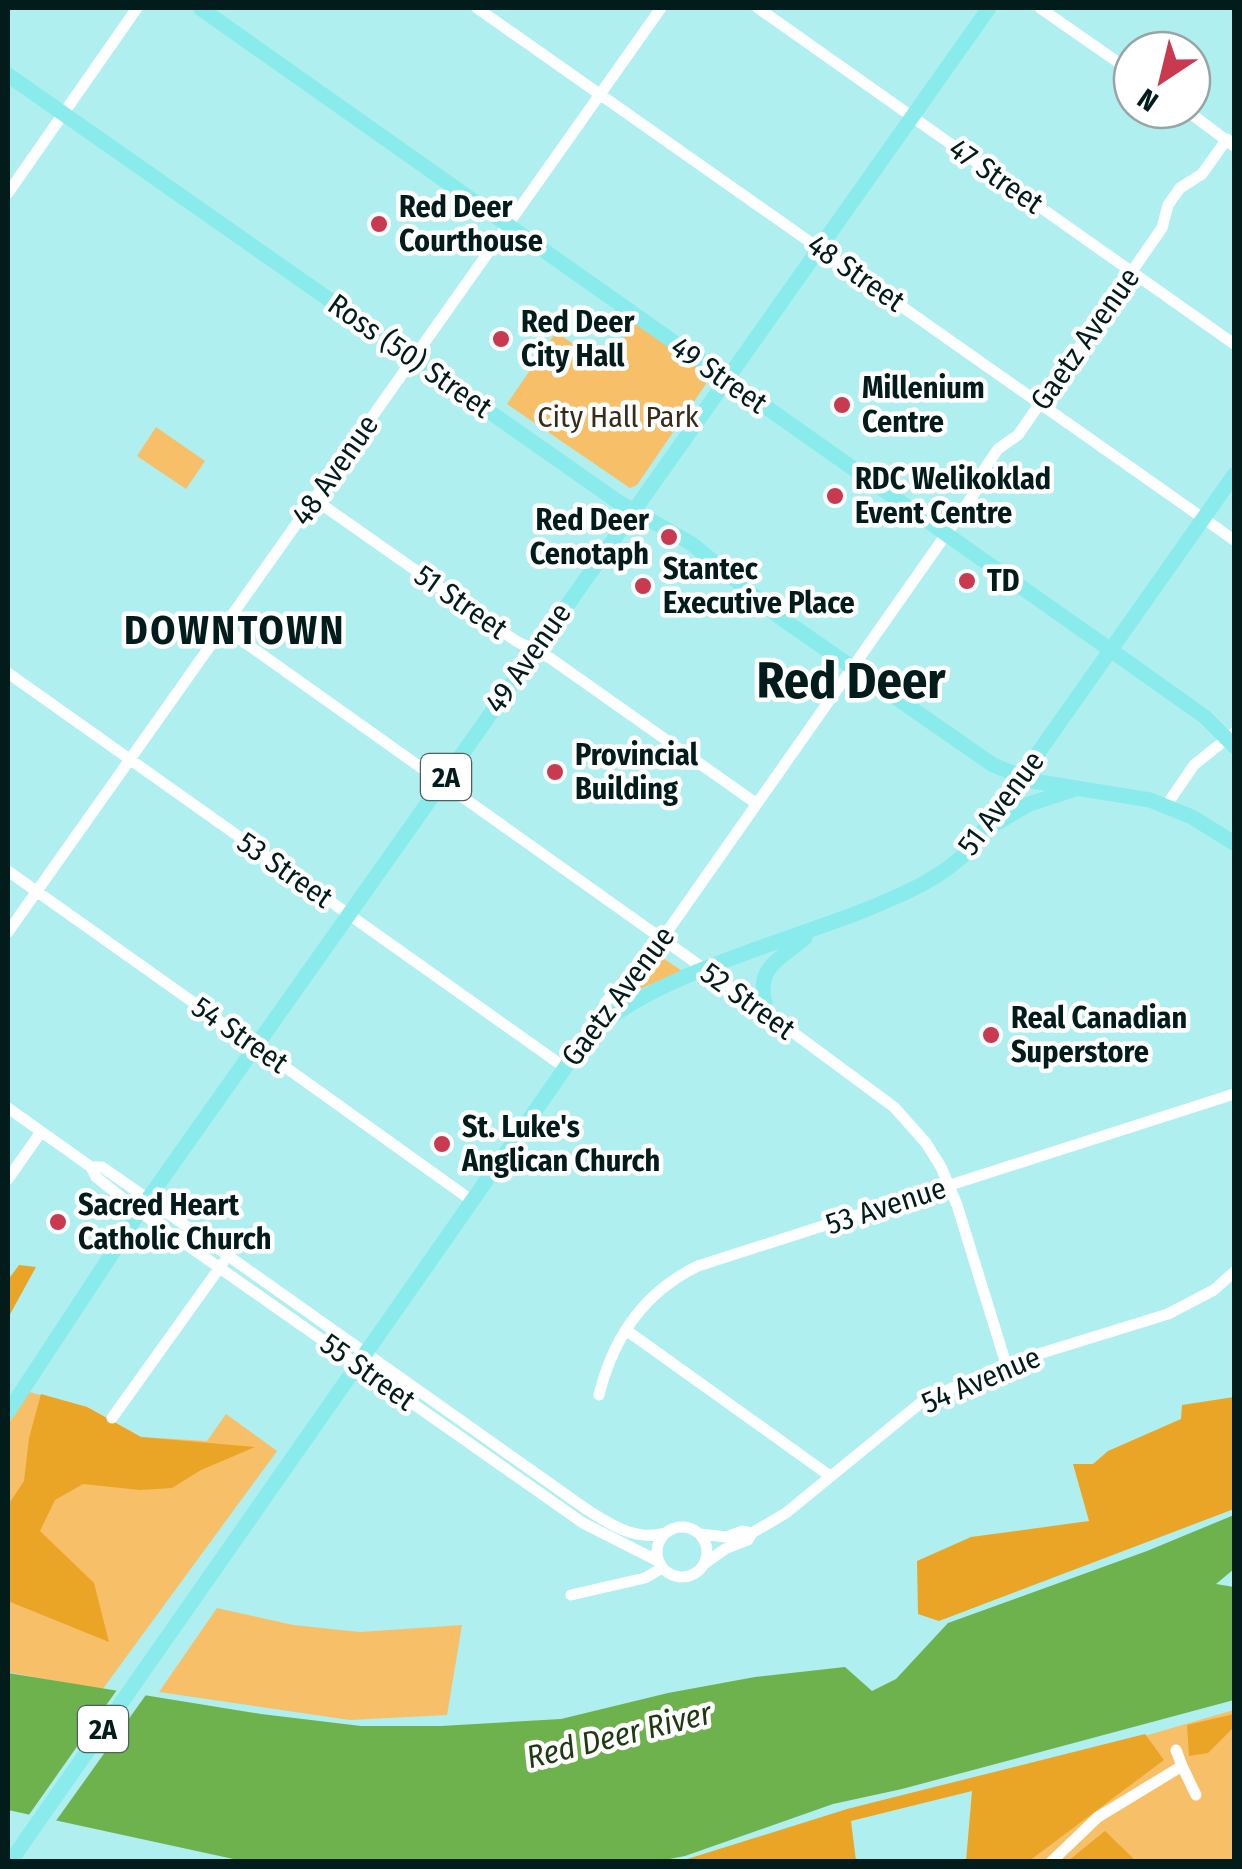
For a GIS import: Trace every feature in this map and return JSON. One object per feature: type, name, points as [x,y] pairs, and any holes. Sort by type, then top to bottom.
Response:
[{"type":"main road","name":"49 Street","points":[[200,8],[1232,739]]},
{"type":"main road","name":"49 Avenue","points":[[8,1412],[257,1044],[988,8]]},
{"type":"main road","name":"Ross (50) Street","points":[[8,75],[633,510],[700,550],[758,601],[982,759],[1021,777],[1128,795],[1166,806],[1192,816],[1234,844]]},
{"type":"main road","name":"51 Avenue","points":[[604,1020],[628,1004],[706,970],[926,884],[956,862],[982,832],[1234,475]]},
{"type":"main road","points":[[982,832],[1029,804],[1076,788]]},
{"type":"main road","points":[[768,1014],[760,990],[764,974],[816,930]]},
{"type":"main road","name":"Gaetz Avenue","points":[[10,1862],[564,1067],[604,1020]]},
{"type":"street","points":[[8,193],[137,8]]},
{"type":"street","name":"48 Street","points":[[477,8],[1234,540]]},
{"type":"street","name":"48 Avenue","points":[[8,932],[661,8]]},
{"type":"street","name":"47 Street","points":[[758,8],[1234,344]]},
{"type":"street","points":[[1040,8],[1112,58]]},
{"type":"street","name":"Gaetz Avenue","points":[[604,1020],[605,1003],[662,939],[982,482],[982,472],[998,450],[1018,435],[1162,228],[1168,205],[1231,142]]},
{"type":"street","name":"51 Street","points":[[314,499],[757,804]]},
{"type":"street","name":"52 Street","points":[[223,627],[894,1107],[926,1143],[949,1186],[1006,1364]]},
{"type":"street","name":"53 Street","points":[[8,673],[564,1067]]},
{"type":"street","points":[[1166,806],[1194,765],[1232,739]]},
{"type":"street","name":"54 Street","points":[[8,871],[472,1200]]},
{"type":"street","name":"53 Avenue","points":[[598,1395],[606,1367],[626,1330],[652,1296],[698,1266],[1234,1094]]},
{"type":"street","name":"55 Street","points":[[8,1108],[91,1167],[102,1167],[220,1268],[601,1519],[643,1536],[665,1533]]},
{"type":"street","points":[[8,1178],[41,1132]]},
{"type":"street","name":"55 Street","points":[[144,1206],[228,1255],[583,1523],[660,1564]]},
{"type":"street","points":[[112,1418],[228,1255]]},
{"type":"street","name":"54 Avenue","points":[[704,1564],[786,1513],[923,1401],[1006,1364],[1168,1314],[1214,1290],[1234,1272]]},
{"type":"street","points":[[626,1330],[830,1476]]},
{"type":"street","points":[[700,1534],[707,1548],[698,1572],[683,1578],[668,1574],[660,1564],[657,1546],[665,1533],[687,1527],[700,1534],[726,1537],[744,1531],[752,1533]]},
{"type":"street","points":[[571,1595],[645,1578],[660,1564]]},
{"type":"street","points":[[1176,1750],[1196,1795]]},
{"type":"street","points":[[1051,1862],[1098,1818],[1182,1766]]},
{"type":"green space","name":"City Hall Park","points":[[634,323],[701,368],[708,381],[637,485],[630,488],[507,404],[556,332],[604,365]]},
{"type":"green space","points":[[156,427],[205,461],[186,489],[137,456]]},
{"type":"green space","points":[[660,956],[682,971],[631,993],[630,986]]},
{"type":"green space","points":[[29,1392],[87,1407],[141,1437],[207,1441],[226,1414],[277,1451],[102,1690],[8,1672],[8,1424]]},
{"type":"green space","points":[[217,1608],[293,1625],[360,1632],[462,1625],[447,1715],[350,1720],[159,1692]]},
{"type":"green space","points":[[1234,1710],[1234,1861],[975,1862],[989,1781]]},
{"type":"shaded area","points":[[19,1265],[36,1267],[8,1318],[8,1280]]},
{"type":"shaded area","points":[[41,1394],[87,1407],[141,1437],[255,1447],[201,1470],[172,1488],[140,1490],[83,1484],[55,1500],[40,1531],[94,1583],[109,1642],[8,1601],[8,1505],[24,1481],[29,1438]]},
{"type":"shaded area","points":[[1234,1397],[1234,1509],[939,1621],[918,1614],[917,1561],[971,1537],[1089,1521],[1073,1464],[1093,1464],[1108,1451],[1181,1419],[1182,1405]]},
{"type":"shaded area","points":[[1234,1714],[1234,1727],[1208,1753],[1189,1756],[1187,1725]]},
{"type":"shaded area","points":[[1145,1734],[1164,1760],[1029,1861],[966,1861],[972,1791],[851,1821],[856,1861],[681,1861],[847,1809]]},
{"type":"shaded area","points":[[1105,1831],[1136,1861],[1068,1861]]},
{"type":"water","name":"Red Deer River","points":[[1234,1515],[1234,1569],[1216,1584],[1234,1587],[1234,1700],[833,1804],[685,1856],[659,1861],[238,1860],[8,1810],[8,1673],[361,1726],[561,1719],[755,1677],[845,1667],[872,1691],[896,1679],[948,1623]]},
{"type":"pier","points":[[119,1687],[148,1692],[53,1825],[26,1819]]},
{"type":"place","name":"Red Deer Courthouse","points":[[379,224]]},
{"type":"place","name":"Red Deer City Hall","points":[[501,339]]},
{"type":"place","name":"Millenium Centre","points":[[842,405]]},
{"type":"place","name":"RDC Welikoklad Event Centre","points":[[835,496]]},
{"type":"place","name":"Red Deer Cenotaph","points":[[669,537]]},
{"type":"place","name":"TD","points":[[967,581]]},
{"type":"place","name":"Stantec Executive Place","points":[[643,586]]},
{"type":"place","name":"Provincial Building","points":[[555,772]]},
{"type":"place","name":"Real Canadian Superstore","points":[[991,1035]]},
{"type":"place","name":"St. Luke's Anglican Church","points":[[442,1144]]},
{"type":"place","name":"Sacred Heart Catholic Church","points":[[58,1222]]},
{"type":"district","name":"DOWNTOWN","points":[[235,631]]},
{"type":"district","name":"Red Deer","points":[[851,681]]}]
